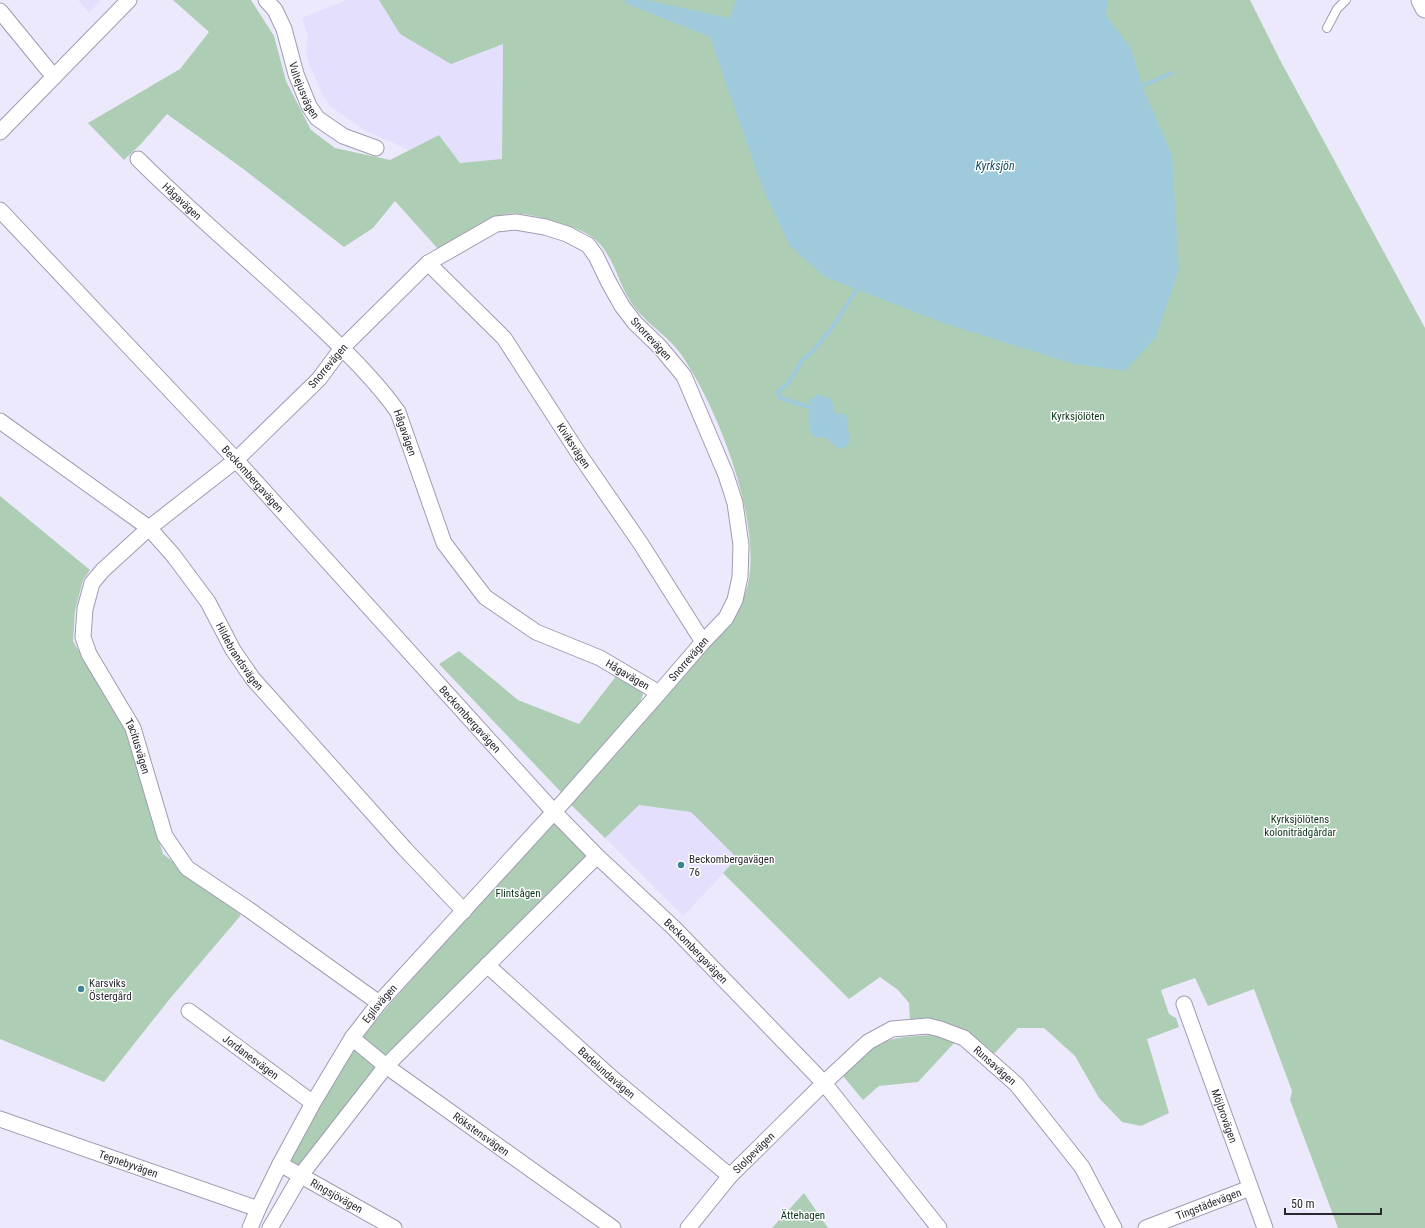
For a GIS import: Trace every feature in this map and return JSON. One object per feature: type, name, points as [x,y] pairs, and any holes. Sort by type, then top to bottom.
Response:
[{"type":"street","points":[[0,132],[129,0]]},
{"type":"street","name":"Vultejusvägen","points":[[266,0],[275,10],[284,30],[296,74],[309,106],[317,118],[344,136],[376,148]]},
{"type":"street","points":[[1422,0],[1425,8]]},
{"type":"street","points":[[0,11],[54,77]]},
{"type":"street","name":"Hågavägen","points":[[138,159],[172,194],[270,279],[342,348],[386,395],[398,412],[444,543],[485,597],[536,632],[600,658],[659,693]]},
{"type":"street","name":"Beckombergavägen","points":[[0,210],[236,460],[554,812],[597,856],[674,930],[824,1083],[939,1228]]},
{"type":"street","name":"Snorrevägen","points":[[236,460],[319,379],[342,348],[428,263],[496,224],[516,222],[545,227],[566,234],[588,245],[596,256],[622,306],[635,323],[660,347],[684,376],[728,482],[735,503],[741,545],[740,577],[735,600],[726,618],[703,642],[554,812]]},
{"type":"street","name":"Kiviksvägen","points":[[428,263],[504,338],[579,454],[641,544],[703,642]]},
{"type":"street","name":"Hildebrandsvägen","points":[[0,421],[149,528],[173,555],[208,602],[233,650],[253,679],[405,849],[464,911]]},
{"type":"street","name":"Tacitusvägen","points":[[236,460],[149,528],[103,570],[92,583],[85,610],[83,637],[89,654],[133,728],[165,836],[187,868],[379,1003]]},
{"type":"street","name":"Egilsvägen","points":[[250,1228],[280,1164],[313,1103],[352,1038],[379,1003],[554,812]]},
{"type":"street","points":[[270,1228],[301,1175],[386,1066],[597,856]]},
{"type":"street","name":"Badelundavägen","points":[[488,965],[612,1078],[730,1176]]},
{"type":"street","name":"Möjbrovägen","points":[[1184,1004],[1265,1228]]},
{"type":"street","name":"Jordanesvägen","points":[[189,1011],[313,1103]]},
{"type":"street","name":"Runsavägen","points":[[824,1083],[868,1042],[892,1029],[928,1026],[964,1038],[1017,1085],[1082,1167],[1114,1228]]},
{"type":"street","name":"Rökstensvägen","points":[[352,1038],[386,1066],[613,1228]]},
{"type":"street","name":"Stolpevägen","points":[[688,1228],[730,1176],[824,1083]]},
{"type":"street","name":"Tegnebyvägen","points":[[0,1119],[258,1210]]},
{"type":"street","name":"Ringsjövägen","points":[[280,1164],[394,1228]]},
{"type":"street","name":"Tingstädevägen","points":[[1146,1228],[1250,1188]]},
{"type":"lane","points":[[1327,28],[1336,9],[1346,0]]},
{"type":"shaded area","points":[[78,0],[101,0],[89,13]]},
{"type":"shaded area","points":[[347,0],[379,0],[400,34],[503,43],[502,160],[460,163],[439,135],[409,150],[366,131],[330,106],[324,97],[308,62],[306,48],[308,37],[302,18]]},
{"type":"shaded area","name":"Beckombergavägen 76","points":[[639,805],[691,812],[738,858],[683,916],[605,838]]},
{"type":"green space","name":"Kyrksjölöten","points":[[173,0],[251,0],[274,36],[286,81],[311,130],[335,148],[390,160],[439,135],[460,163],[502,159],[503,44],[451,64],[400,34],[379,0],[1250,0],[1280,60],[1425,328],[1425,1228],[1338,1228],[1290,1100],[1292,1091],[1254,989],[1208,1006],[1195,978],[1161,990],[1169,1014],[1176,1018],[1179,1027],[1147,1039],[1169,1113],[1141,1126],[1122,1122],[1099,1098],[1075,1056],[1044,1028],[1018,1028],[993,1055],[910,1023],[909,1003],[898,990],[880,977],[849,999],[723,873],[737,858],[691,812],[639,805],[605,838],[569,803],[738,609],[746,591],[751,558],[748,529],[742,497],[733,464],[708,402],[694,375],[680,353],[670,341],[635,308],[624,290],[605,250],[589,235],[576,229],[530,215],[508,214],[482,223],[438,249],[395,201],[373,228],[344,247],[242,168],[167,114],[141,144],[124,160],[88,123],[180,69],[209,32]]},
{"type":"green space","points":[[0,496],[90,570],[83,580],[75,611],[73,641],[126,729],[163,854],[241,915],[168,1001],[104,1082],[0,1039]]},
{"type":"green space","points":[[459,651],[518,700],[579,724],[617,675],[640,689],[643,694],[640,703],[561,792],[439,664]]},
{"type":"green space","name":"Flintsågen","points":[[555,823],[589,856],[366,1082],[331,1123],[299,1167],[289,1162],[330,1085],[369,1028],[469,915]]},
{"type":"green space","points":[[934,1035],[955,1042],[918,1082],[879,1086],[863,1100],[843,1076],[866,1053],[881,1043],[900,1038]]},
{"type":"green space","name":"Ättehagen","points":[[804,1193],[828,1228],[772,1228]]},
{"type":"water","name":"Kyrksjön","points":[[626,0],[646,0],[729,18],[736,0],[1108,0],[1106,15],[1131,48],[1142,86],[1172,155],[1179,269],[1156,337],[1125,371],[1074,364],[943,323],[825,277],[790,246],[763,189],[710,37],[625,3]]},
{"type":"water","points":[[818,394],[832,400],[835,414],[846,414],[850,442],[844,449],[838,448],[824,437],[813,437],[809,428],[808,419],[810,400]]},
{"type":"waterway","points":[[1142,86],[1172,73]]},
{"type":"waterway","points":[[809,407],[780,398],[778,392],[790,381],[803,359],[813,351],[834,325],[857,289]]},
{"type":"place","name":"Beckombergavägen 76","points":[[681,865]]},
{"type":"place","name":"Karsviks Östergård","points":[[81,989]]},
{"type":"park label","name":"Kyrksjölötens koloniträdgårdar","points":[[1300,825]]}]
